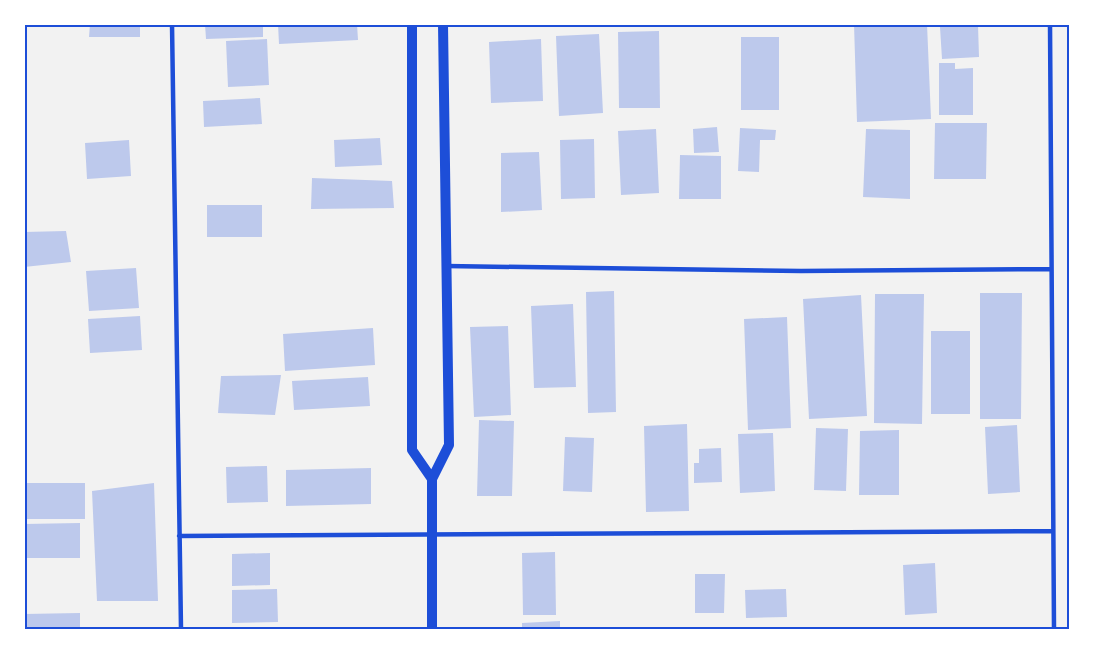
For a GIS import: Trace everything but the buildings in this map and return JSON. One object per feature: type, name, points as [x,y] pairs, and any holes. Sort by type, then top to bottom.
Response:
[{"type":"street","points":[[412,24],[412,450],[432,479]]},
{"type":"street","points":[[432,629],[432,479],[449,445],[443,24]]},
{"type":"lane","points":[[172,24],[180,629]]},
{"type":"lane","points":[[1050,24],[1054,629]]},
{"type":"lane","points":[[446,266],[801,271],[1051,269]]},
{"type":"lane","points":[[179,536],[1053,531]]}]
